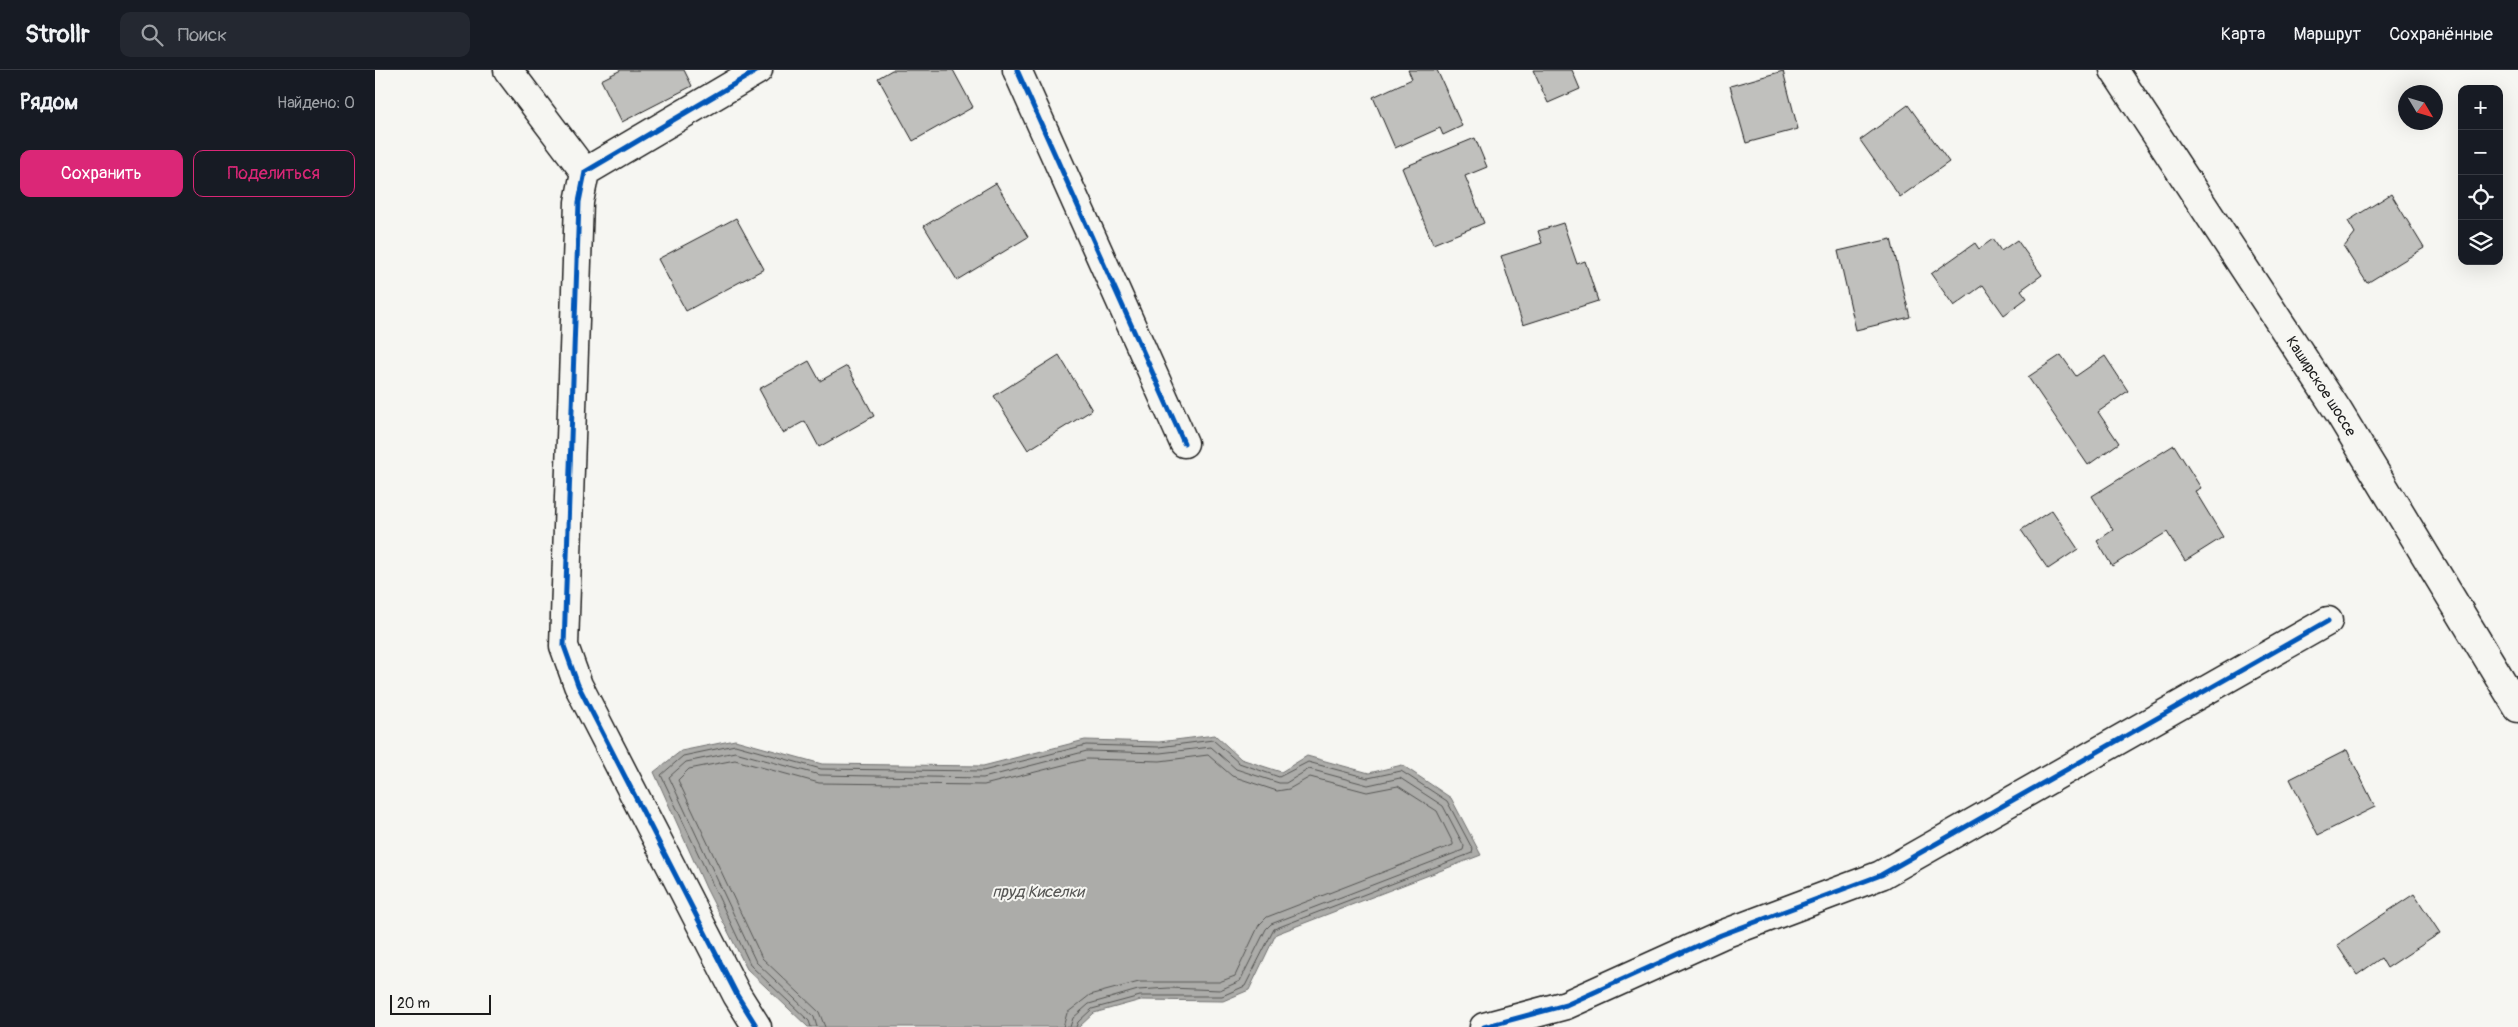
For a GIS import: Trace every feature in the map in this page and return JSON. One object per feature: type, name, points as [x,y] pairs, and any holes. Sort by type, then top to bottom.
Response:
[{"type":"street","points":[[508,70],[585,172]]},
{"type":"street","points":[[757,1027],[737,995],[578,685],[564,646],[579,202],[585,172],[758,70]]},
{"type":"street","points":[[1017,70],[1185,443]]},
{"type":"street","name":"Каширское шоссе","points":[[2114,70],[2338,411],[2518,708]]},
{"type":"street","points":[[1484,1027],[1566,1004],[1721,935],[1881,875],[2328,621]]},
{"type":"water","name":"пруд Киселки","points":[[1215,735],[1241,759],[1281,772],[1307,756],[1369,773],[1402,765],[1451,798],[1481,855],[1276,934],[1249,990],[1223,1001],[1141,1000],[1094,1013],[1079,1027],[808,1027],[747,969],[706,888],[654,772],[681,751],[735,740],[822,764],[983,766],[1085,740],[1159,742]]},
{"type":"building","points":[[621,70],[684,70],[692,86],[622,122],[601,80]]},
{"type":"building","points":[[892,70],[953,70],[973,107],[913,141],[878,78]]},
{"type":"building","points":[[1408,70],[1437,70],[1462,126],[1443,135],[1440,128],[1395,148],[1373,97],[1412,79]]},
{"type":"building","points":[[1533,70],[1572,70],[1580,89],[1548,103]]},
{"type":"building","points":[[1783,71],[1798,129],[1746,143],[1730,86]]},
{"type":"building","points":[[1908,105],[1949,162],[1900,197],[1860,140]]},
{"type":"building","points":[[1475,138],[1487,167],[1465,176],[1484,223],[1433,244],[1402,168]]},
{"type":"building","points":[[996,183],[1028,237],[957,280],[924,226]]},
{"type":"building","points":[[2391,194],[2424,248],[2367,283],[2344,247],[2355,233],[2348,221]]},
{"type":"building","points":[[736,218],[764,269],[686,311],[658,259]]},
{"type":"building","points":[[1563,223],[1577,264],[1585,261],[1598,301],[1523,325],[1501,256],[1542,243],[1538,231]]},
{"type":"building","points":[[1891,239],[1910,317],[1856,330],[1838,251]]},
{"type":"building","points":[[1993,239],[2001,251],[2017,240],[2042,275],[2021,290],[2027,298],[2004,315],[1983,285],[1954,306],[1931,274],[1975,243],[1979,249]]},
{"type":"building","points":[[1059,355],[1092,410],[1028,450],[994,396]]},
{"type":"building","points":[[2061,355],[2076,376],[2105,356],[2128,391],[2098,412],[2119,443],[2088,465],[2028,377]]},
{"type":"building","points":[[809,361],[820,381],[847,366],[874,416],[819,447],[805,421],[783,433],[759,389]]},
{"type":"building","points":[[2174,445],[2201,488],[2195,491],[2223,537],[2185,561],[2167,532],[2112,566],[2097,541],[2113,530],[2092,496]]},
{"type":"building","points":[[2052,510],[2078,549],[2048,569],[2021,530]]},
{"type":"building","points":[[2347,750],[2375,807],[2318,835],[2290,779]]},
{"type":"building","points":[[2414,894],[2440,933],[2387,968],[2381,958],[2357,975],[2337,945]]},
{"type":"cycle path","points":[[757,1027],[737,995],[578,685],[564,646],[579,202],[585,172],[758,70]]},
{"type":"cycle path","points":[[1017,70],[1184,443]]},
{"type":"cycle path","points":[[1484,1027],[1566,1005],[1721,935],[1881,875],[2328,621]]}]
